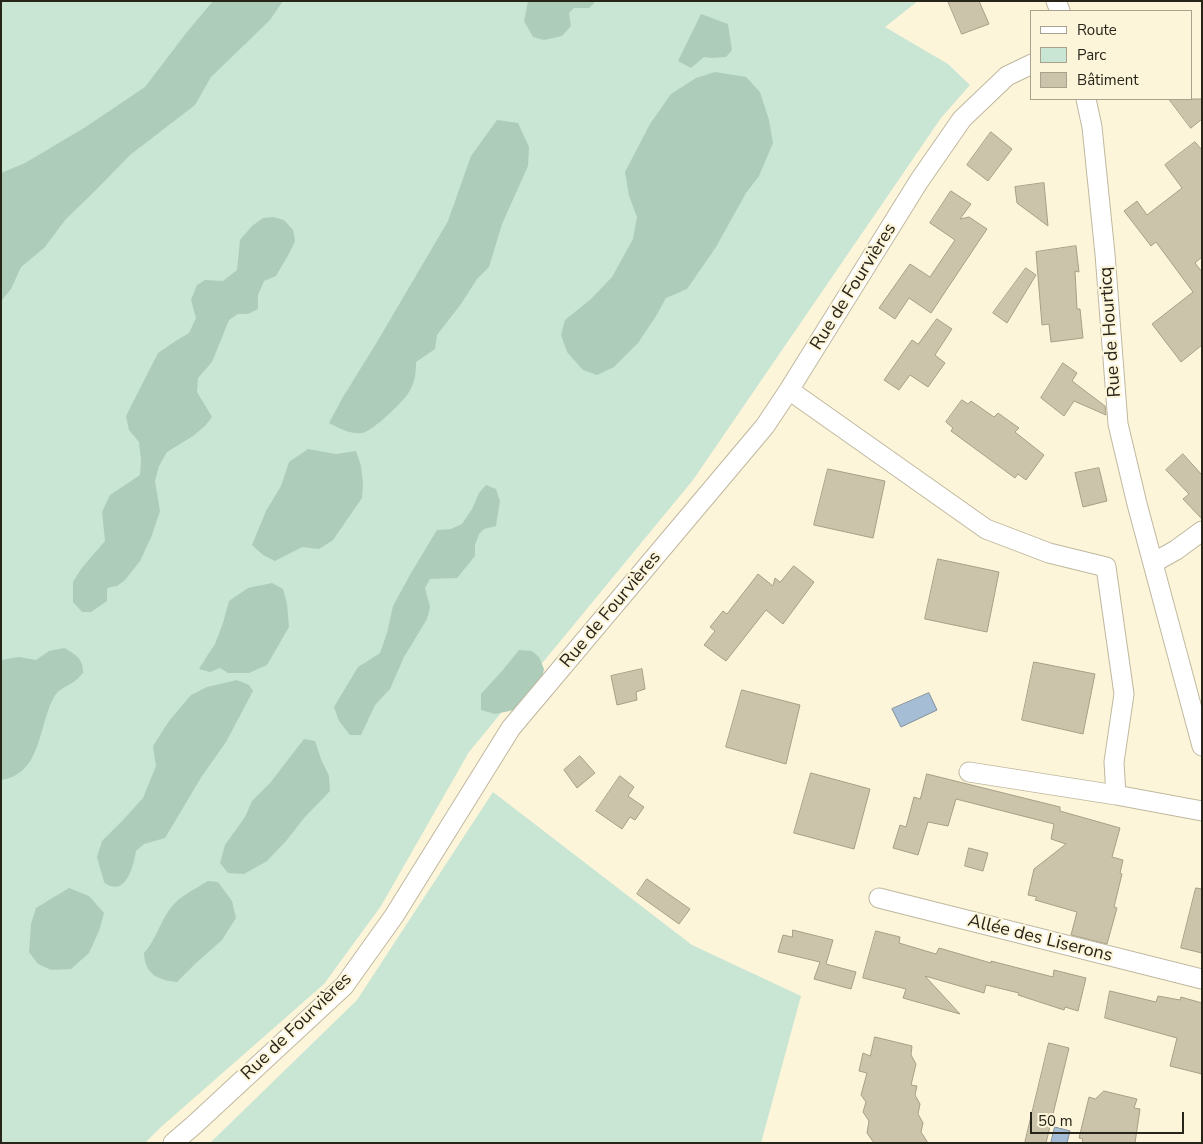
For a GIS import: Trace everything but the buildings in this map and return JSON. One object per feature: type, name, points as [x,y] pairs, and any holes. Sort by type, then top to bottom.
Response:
[{"type":"street","name":"Rue de Fourvières","points":[[173,1143],[344,986],[394,916],[511,728],[765,426],[919,181],[962,119],[1007,76],[1030,65]]},
{"type":"street","name":"Rue de Hourticq","points":[[1086,100],[1092,126],[1105,254],[1118,424],[1202,746]]},
{"type":"street","points":[[789,390],[986,529],[1050,553],[1106,567],[1124,694],[1114,762],[1116,795]]},
{"type":"street","points":[[1153,563],[1176,550],[1202,531]]},
{"type":"street","points":[[969,772],[1116,795],[1202,811]]},
{"type":"street","name":"Allée des Liserons","points":[[879,898],[1202,979]]},
{"type":"green space","points":[[1,1],[918,1],[885,27],[948,64],[970,85],[941,118],[693,480],[469,752],[381,906],[324,984],[145,1143],[1,1143]]},
{"type":"green space","points":[[213,1],[283,1],[270,20],[211,77],[195,105],[130,155],[66,219],[44,248],[21,267],[11,289],[1,301],[1,173],[25,163],[84,128],[145,87]]},
{"type":"green space","points":[[528,1],[596,1],[589,8],[574,8],[569,13],[571,26],[562,36],[544,40],[533,37],[524,21]]},
{"type":"green space","points":[[701,14],[728,24],[732,50],[726,57],[704,57],[691,68],[678,61]]},
{"type":"green space","points":[[715,72],[746,77],[760,92],[769,120],[773,143],[759,176],[746,193],[716,247],[687,289],[666,298],[638,343],[614,367],[597,375],[583,370],[567,352],[561,335],[565,320],[591,299],[612,277],[633,239],[637,217],[629,196],[625,172],[650,124],[671,94],[696,78]]},
{"type":"green space","points":[[497,120],[518,123],[529,147],[528,166],[502,224],[489,267],[477,279],[461,304],[437,335],[435,349],[416,362],[415,377],[411,388],[395,409],[380,422],[362,433],[349,432],[329,423],[448,221],[471,156]]},
{"type":"green space","points":[[273,217],[284,220],[293,230],[295,241],[276,276],[264,281],[258,295],[258,309],[248,314],[238,314],[229,320],[212,362],[198,378],[197,392],[212,417],[193,436],[167,452],[159,466],[155,481],[160,511],[140,561],[125,580],[117,586],[107,589],[107,601],[91,612],[82,612],[73,602],[73,582],[81,569],[105,541],[102,512],[110,495],[140,475],[139,442],[129,430],[126,416],[158,353],[189,333],[196,318],[191,300],[197,285],[205,280],[223,281],[237,270],[240,240],[252,226],[263,218]]},
{"type":"green space","points":[[308,449],[336,454],[356,451],[361,466],[362,498],[333,540],[319,549],[302,547],[275,561],[263,555],[252,545],[266,511],[281,486],[289,462]]},
{"type":"green space","points":[[486,485],[496,489],[500,501],[496,526],[484,529],[479,534],[475,545],[475,556],[457,578],[430,579],[425,588],[430,607],[427,619],[404,657],[390,689],[375,705],[361,735],[350,735],[339,721],[334,707],[358,667],[380,653],[393,606],[437,530],[451,529],[462,524],[472,509],[479,493]]},
{"type":"green space","points":[[272,583],[283,589],[287,604],[289,627],[267,665],[249,673],[228,673],[220,668],[210,672],[199,669],[215,644],[229,601],[248,588]]},
{"type":"green space","points":[[64,648],[75,655],[80,661],[83,673],[54,697],[32,759],[24,769],[14,776],[1,780],[1,660],[19,657],[36,660],[49,651]]},
{"type":"green space","points":[[519,650],[532,651],[539,657],[544,669],[541,683],[514,710],[495,714],[481,710],[481,694]]},
{"type":"green space","points":[[237,680],[249,685],[253,691],[226,742],[202,776],[165,838],[144,844],[136,851],[129,875],[122,885],[117,887],[108,885],[104,882],[97,857],[102,841],[143,798],[156,766],[153,746],[169,721],[191,695],[207,687]]},
{"type":"green space","points":[[304,739],[315,741],[329,776],[330,791],[267,861],[244,874],[228,873],[220,863],[225,845],[245,817],[252,801],[270,783]]},
{"type":"green space","points":[[493,792],[692,945],[801,996],[761,1143],[210,1143],[357,1000]]},
{"type":"green space","points":[[208,881],[218,882],[232,901],[236,918],[222,940],[177,982],[164,980],[153,975],[147,966],[144,953],[166,915],[175,903],[186,894]]},
{"type":"green space","points":[[69,888],[89,896],[104,913],[99,931],[89,953],[71,969],[51,970],[38,964],[29,952],[31,924],[36,908]]},
{"type":"water","points":[[929,693],[937,710],[901,727],[892,709]]},
{"type":"water","points":[[1055,1127],[1070,1131],[1067,1143],[1051,1143]]}]
